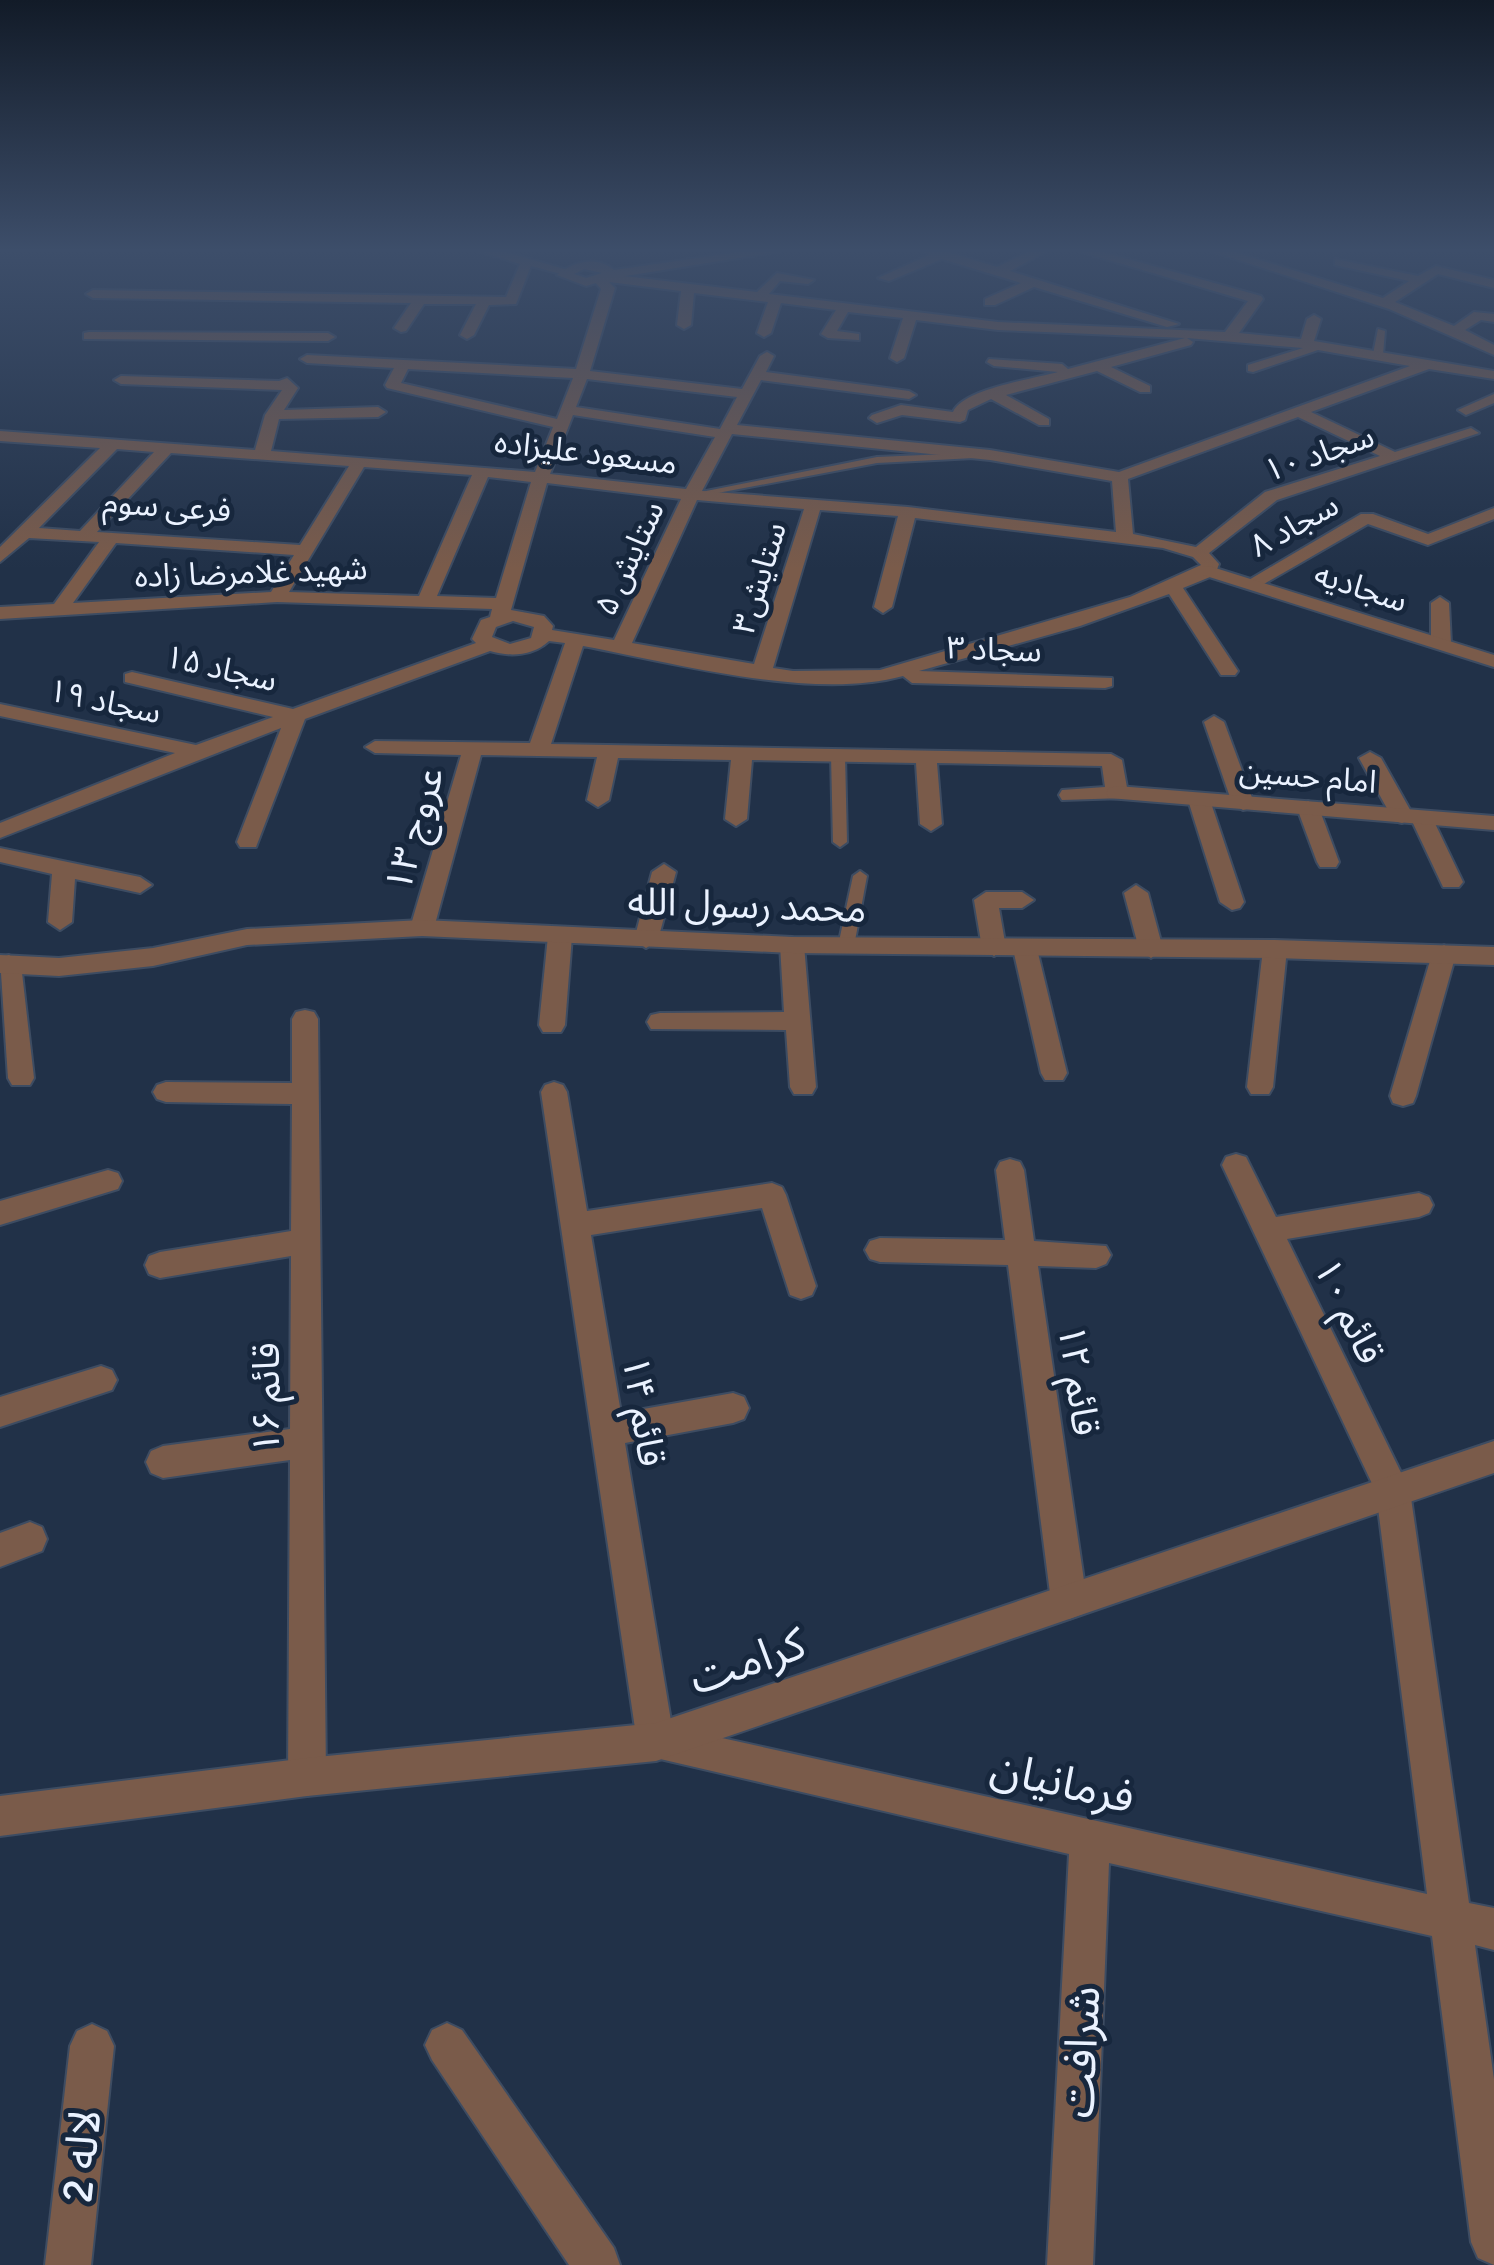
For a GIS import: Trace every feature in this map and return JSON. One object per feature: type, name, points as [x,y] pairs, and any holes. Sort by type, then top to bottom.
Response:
[{"type":"street","points":[[283,386],[309,357]]},
{"type":"street","points":[[587,357],[540,479],[501,611],[482,631],[482,638],[500,649],[528,647],[544,634],[812,678],[881,676]]},
{"type":"street","name":"ستایش ۵","points":[[621,646],[691,495],[767,357]]},
{"type":"street","points":[[756,375],[905,403],[934,421],[960,417],[962,408],[992,394],[1133,357]]},
{"type":"street","points":[[1253,368],[1283,357]]},
{"type":"street","points":[[1393,357],[1494,375]]},
{"type":"street","points":[[307,359],[582,374],[746,394]]},
{"type":"street","points":[[994,362],[1092,368],[1145,389]]},
{"type":"street","points":[[404,363],[392,385],[564,417],[990,456],[1120,478],[1429,363]]},
{"type":"street","points":[[121,380],[291,388],[273,415],[262,454]]},
{"type":"street","points":[[992,394],[1044,422]]},
{"type":"street","points":[[1466,410],[1494,398]]},
{"type":"street","points":[[877,418],[905,403]]},
{"type":"street","points":[[273,415],[378,412]]},
{"type":"street","points":[[1299,412],[1396,458]]},
{"type":"street","name":"سجاد ۱۰","points":[[881,676],[1072,622],[1172,586],[1204,562],[1272,496],[1471,433]]},
{"type":"street","name":"مسعود علیزاده","points":[[0,436],[482,470],[691,495],[908,512],[1164,543],[1204,562]]},
{"type":"street","points":[[0,557],[113,444]]},
{"type":"street","points":[[84,536],[166,448]]},
{"type":"street","points":[[276,597],[360,461]]},
{"type":"street","points":[[427,600],[482,470]]},
{"type":"street","points":[[1120,478],[1124,538]]},
{"type":"street","name":"ستایش۳","points":[[762,671],[814,503]]},
{"type":"street","points":[[883,607],[908,512]]},
{"type":"street","name":"سجاد ۸","points":[[1251,584],[1367,518],[1428,540],[1494,514]]},
{"type":"street","name":"فرعی سوم","points":[[0,525],[84,536],[304,551]]},
{"type":"street","points":[[60,610],[111,538]]},
{"type":"street","name":"سجادیه","points":[[1204,562],[1251,584],[1494,661]]},
{"type":"street","points":[[1172,586],[1228,671]]},
{"type":"street","name":"شهید غلامرضا زاده","points":[[0,613],[276,597],[427,600],[526,616],[537,620],[544,634]]},
{"type":"street","points":[[1440,602],[1441,644]]},
{"type":"street","points":[[538,750],[576,638]]},
{"type":"street","points":[[0,831],[198,751],[489,645]]},
{"type":"street","name":"سجاد ۳","points":[[881,676],[1106,682]]},
{"type":"street","name":"سجاد ۱۵","points":[[132,678],[296,716]]},
{"type":"street","name":"سجاد ۱۹","points":[[0,710],[198,751]]},
{"type":"street","points":[[248,842],[296,716]]},
{"type":"street","points":[[1214,722],[1243,804]]},
{"type":"street","points":[[375,747],[1111,760],[1117,794]]},
{"type":"street","name":"عروج ۱۳","points":[[422,928],[474,748]]},
{"type":"street","points":[[598,800],[609,751]]},
{"type":"street","points":[[736,819],[742,754]]},
{"type":"street","points":[[926,757],[931,824]]},
{"type":"street","points":[[1370,758],[1451,882]]},
{"type":"street","name":"امام حسین","points":[[1070,794],[1117,794],[1494,823]]},
{"type":"street","points":[[1198,800],[1232,902]]},
{"type":"street","points":[[1308,808],[1328,862]]},
{"type":"street","points":[[0,855],[140,885]]},
{"type":"street","points":[[60,922],[64,868]]},
{"type":"street","points":[[646,940],[664,872]]},
{"type":"street","points":[[1136,892],[1151,948]]},
{"type":"street","points":[[994,948],[986,900],[1022,900]]},
{"type":"street","name":"محمد رسول الله","points":[[5,964],[59,968],[153,956],[247,936],[422,928],[792,946],[1276,949],[1494,956]]},
{"type":"street","points":[[552,1025],[560,936]]},
{"type":"street","points":[[792,946],[802,1087]]},
{"type":"street","points":[[1025,948],[1054,1073]]},
{"type":"street","points":[[1260,1087],[1276,949]]},
{"type":"street","points":[[1403,1096],[1444,954]]},
{"type":"street","points":[[5,964],[21,1078]]},
{"type":"street","name":"قائم ۱۶","points":[[305,1019],[307,1777]]},
{"type":"street","points":[[660,1022],[798,1021]]},
{"type":"street","points":[[166,1092],[305,1094]]},
{"type":"street","name":"قائم ۱۴","points":[[554,1092],[656,1742]]},
{"type":"street","name":"قائم ۱۰","points":[[1236,1165],[1392,1491]]},
{"type":"street","name":"قائم ۱۲","points":[[1010,1170],[1069,1601]]},
{"type":"street","points":[[0,1213],[108,1180]]},
{"type":"street","points":[[575,1226],[772,1195],[800,1286]]},
{"type":"street","points":[[1265,1230],[1418,1205]]},
{"type":"street","points":[[160,1265],[306,1241]]},
{"type":"street","points":[[880,1250],[1096,1255]]},
{"type":"street","points":[[0,1412],[101,1380]]},
{"type":"street","points":[[607,1431],[733,1408]]},
{"type":"street","points":[[164,1462],[306,1442]]},
{"type":"street","name":"کرامت","points":[[0,1816],[307,1777],[656,1742],[1494,1457]]},
{"type":"street","points":[[1392,1491],[1494,2242]]},
{"type":"street","name":"فرمانیان","points":[[656,1742],[1494,1929]]},
{"type":"street","name":"شرافت","points":[[1070,2265],[1090,1839]]},
{"type":"street","points":[[447,2045],[597,2265]]},
{"type":"street","name":"لاله 2","points":[[68,2265],[92,2046]]},
{"type":"lane","points":[[691,495],[877,460],[990,456]]},
{"type":"lane","points":[[838,755],[840,842]]},
{"type":"lane","points":[[846,946],[860,876]]}]
